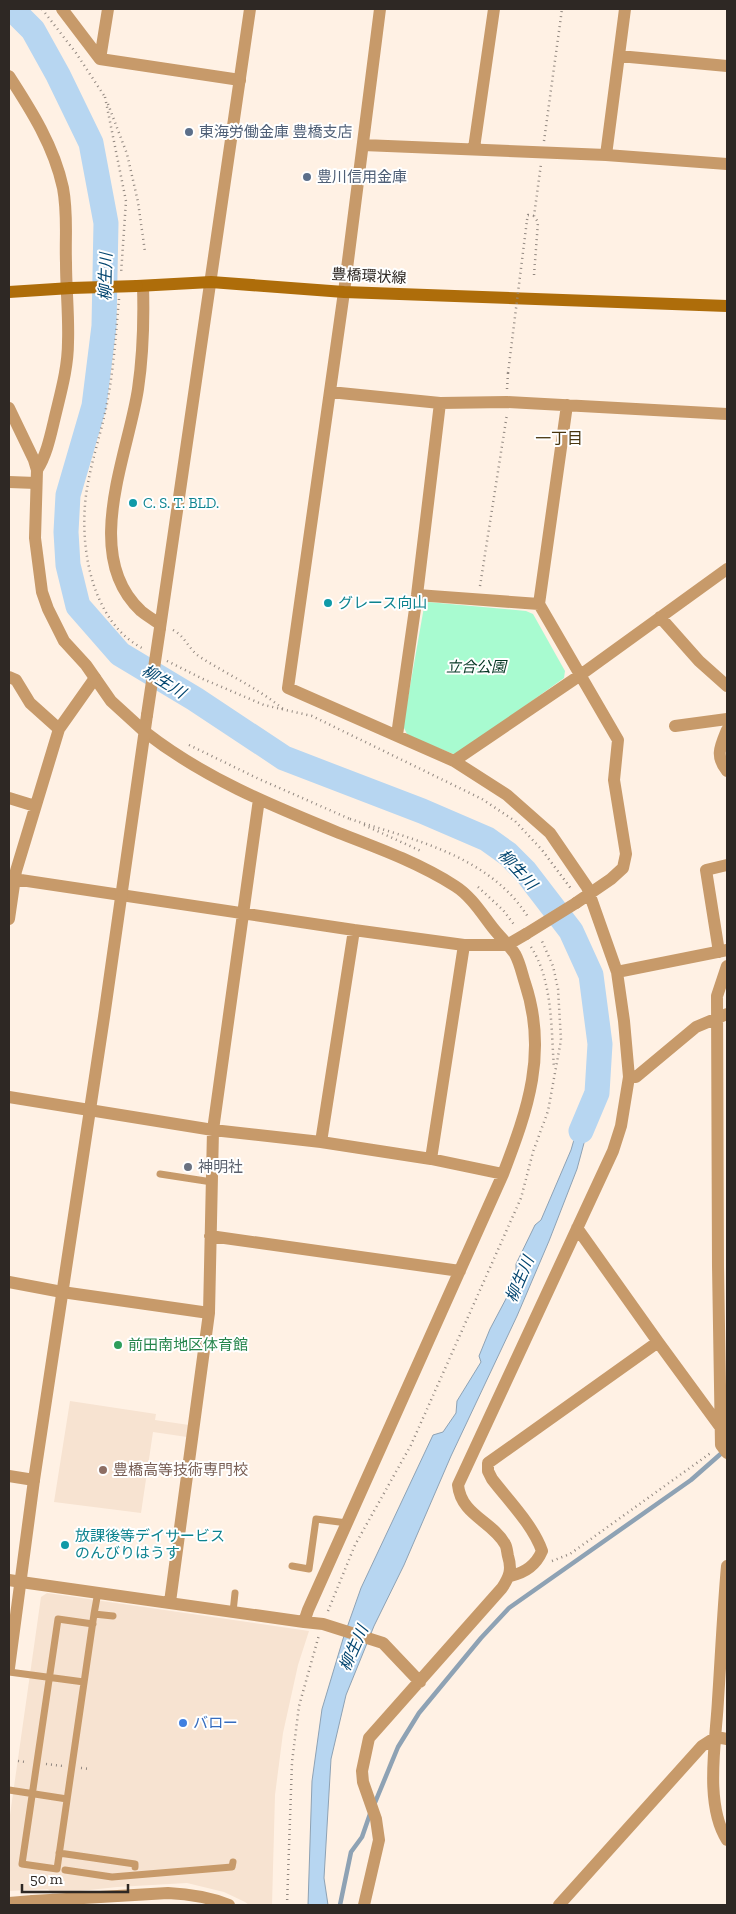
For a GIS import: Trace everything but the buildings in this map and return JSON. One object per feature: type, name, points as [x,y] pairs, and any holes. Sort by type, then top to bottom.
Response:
[{"type":"main road","name":"豊橋環状線","points":[[9,292],[211,282],[344,292],[727,306]]},
{"type":"street","points":[[62,9],[100,59],[240,80]]},
{"type":"street","points":[[100,59],[108,9]]},
{"type":"street","points":[[9,1670],[15,1581],[34,1480],[90,1111],[250,9]]},
{"type":"street","points":[[364,1905],[379,1840],[376,1819],[363,1782],[362,1771],[369,1738],[502,1588],[510,1576],[511,1566],[505,1544],[489,1526],[468,1508],[459,1496],[458,1485],[613,1151],[622,1126],[629,1077],[617,972],[587,887],[550,833],[507,795],[454,761],[288,688],[344,292],[380,9]]},
{"type":"street","points":[[474,148],[494,9]]},
{"type":"street","points":[[606,155],[625,9]]},
{"type":"street","points":[[619,56],[727,66]]},
{"type":"street","points":[[9,76],[38,122],[56,164],[63,187],[68,220],[66,263],[69,288],[68,344],[64,382],[50,439],[36,477]]},
{"type":"street","points":[[363,145],[474,148],[727,164]]},
{"type":"street","points":[[140,286],[144,321],[138,388],[113,502],[112,550],[124,590],[141,611],[160,626]]},
{"type":"street","points":[[330,392],[440,403],[507,402],[727,414]]},
{"type":"street","points":[[397,735],[417,595],[440,403]]},
{"type":"street","points":[[14,879],[464,945],[507,945],[532,933],[573,899],[590,894],[611,879],[623,868],[626,854],[614,780],[618,740],[538,604],[567,405]]},
{"type":"street","points":[[9,408],[34,460],[36,477],[35,538],[42,592],[56,627],[64,640],[111,701],[144,732],[214,778],[259,799],[405,860],[456,887],[464,893],[515,955],[530,998],[534,1020],[535,1047],[532,1088],[520,1130],[503,1174],[304,1622]]},
{"type":"street","points":[[9,482],[36,477]]},
{"type":"street","points":[[454,761],[579,676],[727,570]]},
{"type":"street","points":[[417,595],[538,604]]},
{"type":"street","points":[[660,617],[700,661],[727,686]]},
{"type":"street","points":[[9,677],[16,680],[30,703],[58,729]]},
{"type":"street","points":[[9,919],[14,879],[58,729],[95,678]]},
{"type":"street","points":[[675,726],[727,719]]},
{"type":"street","points":[[727,730],[719,750],[722,764],[727,772]]},
{"type":"street","points":[[9,798],[36,806]]},
{"type":"street","points":[[170,1602],[209,1313],[214,1130],[259,799]]},
{"type":"street","points":[[617,972],[723,951],[706,870],[727,865]]},
{"type":"street","points":[[322,1142],[354,930]]},
{"type":"street","points":[[431,1159],[464,945]]},
{"type":"street","points":[[724,1449],[721,1428],[723,1264],[722,1016],[717,996],[727,966]]},
{"type":"street","points":[[629,1077],[636,1077],[696,1027],[722,1016]]},
{"type":"street","points":[[9,1097],[214,1130],[322,1142],[431,1159],[503,1174]]},
{"type":"street","points":[[577,1228],[721,1428]]},
{"type":"street","points":[[210,1236],[460,1271]]},
{"type":"street","points":[[9,1282],[62,1292],[209,1313]]},
{"type":"street","points":[[510,1576],[522,1574],[538,1560],[542,1550],[539,1541],[492,1478],[488,1471],[488,1463],[658,1342]]},
{"type":"street","points":[[9,1476],[34,1480]]},
{"type":"street","points":[[727,1566],[722,1738],[713,1777],[714,1799],[718,1819],[727,1840]]},
{"type":"street","points":[[15,1581],[324,1625],[383,1644],[420,1682]]},
{"type":"street","points":[[559,1905],[702,1746],[722,1738]]},
{"type":"street","points":[[9,1903],[38,1903],[137,1890],[189,1894],[215,1899],[229,1905]]},
{"type":"lane","points":[[160,1174],[212,1182]]},
{"type":"lane","points":[[292,1566],[309,1568],[315,1527],[313,1518],[347,1523]]},
{"type":"lane","points":[[61,1870],[59,1853],[98,1592]]},
{"type":"lane","points":[[233,1612],[235,1593]]},
{"type":"lane","points":[[94,1614],[113,1616]]},
{"type":"lane","points":[[93,1624],[58,1619],[22,1864],[112,1877],[232,1868],[233,1862]]},
{"type":"lane","points":[[9,1670],[84,1682]]},
{"type":"lane","points":[[9,1790],[67,1799]]},
{"type":"lane","points":[[59,1853],[135,1864],[135,1867]]},
{"type":"path","points":[[42,9],[76,53],[105,97],[127,154],[138,202],[145,252]]},
{"type":"path","points":[[105,97],[126,201],[121,274]]},
{"type":"path","points":[[478,599],[508,410],[508,373],[527,220],[528,215],[534,216]]},
{"type":"path","points":[[119,294],[108,399],[88,484],[84,511],[86,540],[95,591],[105,611],[122,635],[151,653]]},
{"type":"path","points":[[160,626],[180,634],[198,656],[270,698],[285,710]]},
{"type":"path","points":[[160,658],[264,705],[312,716],[482,799],[515,821],[542,850],[573,893],[573,899]]},
{"type":"path","points":[[350,819],[462,858],[500,884],[514,897],[531,921]]},
{"type":"path","points":[[287,1905],[292,1762],[299,1706],[311,1660],[355,1545],[411,1445],[521,1198],[548,1111],[561,1040],[558,989],[553,966],[532,933]]},
{"type":"path","points":[[551,1561],[570,1554],[724,1449]]},
{"type":"path","points":[[18,1761],[27,1762]]},
{"type":"path","points":[[45,1764],[90,1769]]},
{"type":"shaded area","name":"豊橋高等技術専門校","points":[[70,1401],[156,1414],[155,1420],[189,1425],[187,1437],[153,1432],[141,1513],[54,1502]]},
{"type":"shaded area","points":[[47,1593],[309,1631],[298,1665],[283,1733],[275,1795],[272,1905],[249,1905],[224,1892],[187,1883],[117,1887],[52,1894],[48,1889],[9,1891],[9,1822],[41,1597]]},
{"type":"green space","name":"立合公園","points":[[428,602],[526,611],[533,614],[565,671],[564,678],[456,755],[408,736],[403,726],[424,607]]},
{"type":"water","points":[[596,1076],[594,1106],[577,1169],[549,1241],[517,1316],[451,1456],[404,1565],[374,1626],[346,1695],[331,1759],[324,1878],[328,1905],[308,1905],[312,1781],[322,1709],[343,1639],[361,1588],[433,1435],[443,1432],[456,1413],[457,1401],[481,1362],[479,1356],[490,1329],[508,1295],[511,1280],[516,1274],[516,1264],[535,1225],[541,1220],[571,1150],[586,1088]]},
{"type":"waterway","name":"柳生川","points":[[12,9],[33,30],[58,75],[91,143],[106,223],[104,326],[94,406],[68,495],[66,532],[68,565],[78,606],[120,654],[195,699],[284,758],[422,811],[487,839],[508,854],[525,871],[571,931],[591,975],[600,1044],[597,1093],[581,1131]]},
{"type":"waterway","points":[[374,1805],[398,1747],[419,1713],[481,1638],[509,1608],[691,1480],[724,1451]]},
{"type":"waterway","points":[[340,1905],[351,1852],[362,1837],[370,1814]]},
{"type":"place","name":"東海労働金庫 豊橋支店","points":[[189,132]]},
{"type":"place","name":"豊川信用金庫","points":[[307,177]]},
{"type":"place","name":"C. S. T. BLD.","points":[[133,503]]},
{"type":"place","name":"グレース向山","points":[[328,603]]},
{"type":"place","name":"神明社","points":[[188,1167]]},
{"type":"place","name":"前田南地区体育館","points":[[118,1345]]},
{"type":"place","name":"豊橋高等技術専門校","points":[[103,1470]]},
{"type":"place","name":"放課後等デイサービス のんびりはうす","points":[[65,1545]]},
{"type":"place","name":"バロー","points":[[183,1723]]},
{"type":"district","name":"一丁目","points":[[559,438]]}]
